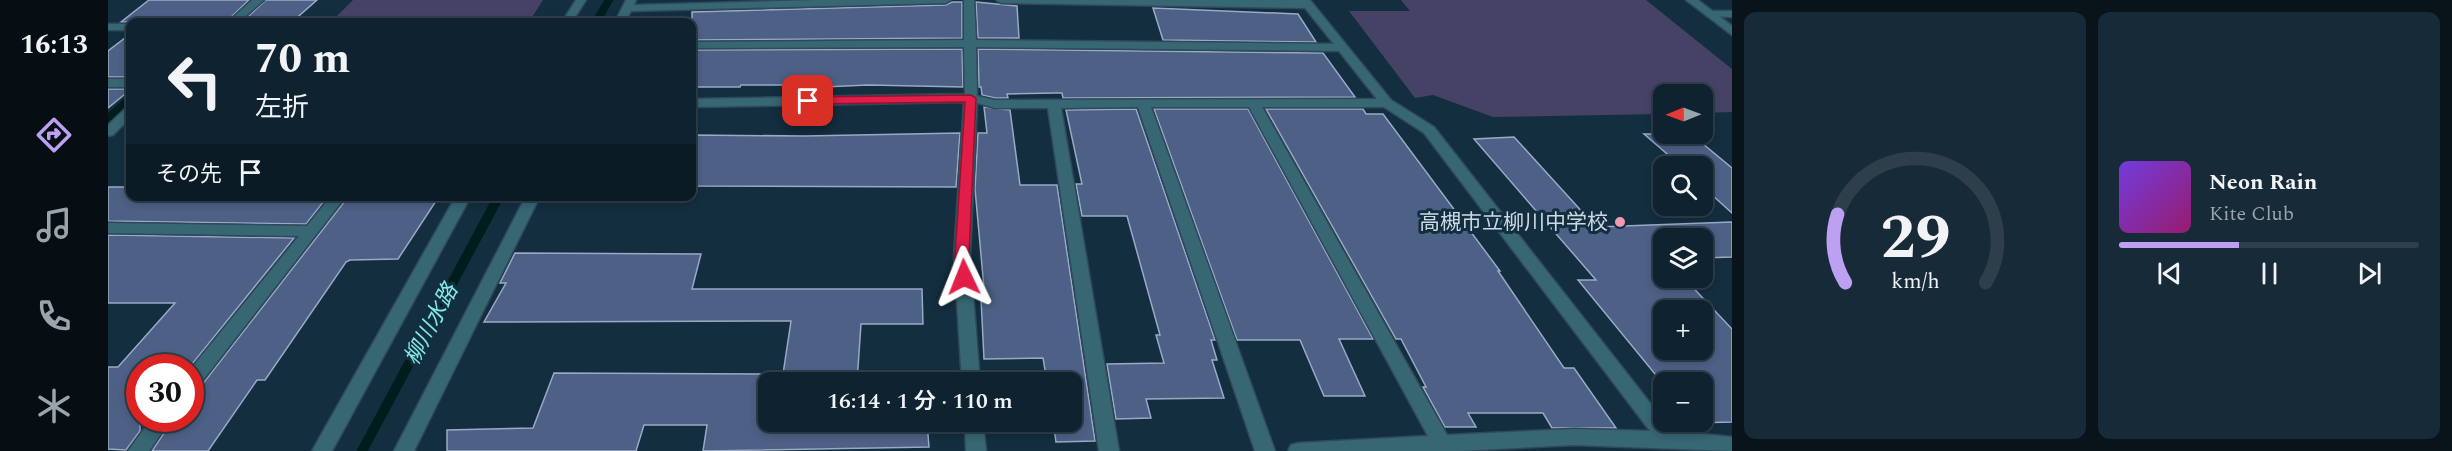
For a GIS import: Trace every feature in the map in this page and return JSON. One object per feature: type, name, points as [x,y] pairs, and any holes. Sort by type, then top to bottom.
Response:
[{"type":"street","points":[[238,18],[259,0]]},
{"type":"street","points":[[570,18],[581,0]]},
{"type":"street","points":[[622,18],[629,4],[946,0]]},
{"type":"street","points":[[969,0],[971,98],[962,256],[970,372]]},
{"type":"street","points":[[1001,0],[1306,3],[1387,103],[1429,130],[1546,279],[1666,439]]},
{"type":"street","points":[[1691,0],[1732,32]]},
{"type":"street","points":[[1710,14],[1732,14]]},
{"type":"street","points":[[108,27],[126,27]]},
{"type":"street","points":[[696,45],[970,42],[1342,48]]},
{"type":"street","points":[[108,83],[126,83]]},
{"type":"street","points":[[696,103],[971,98],[995,104],[1387,103]]},
{"type":"street","points":[[1253,103],[1442,444]]},
{"type":"street","points":[[1054,104],[1109,451]]},
{"type":"street","points":[[1143,104],[1265,451]]},
{"type":"street","points":[[108,132],[126,118]]},
{"type":"street","points":[[204,366],[335,201]]},
{"type":"street","points":[[322,451],[461,201]]},
{"type":"street","points":[[404,451],[530,201]]},
{"type":"street","points":[[108,228],[311,231]]},
{"type":"street","points":[[138,451],[152,432]]},
{"type":"street","points":[[975,432],[976,451]]},
{"type":"street","points":[[1298,451],[1574,436],[1666,439],[1732,445]]},
{"type":"shaded area","points":[[353,0],[543,0],[532,18],[335,18]]},
{"type":"shaded area","points":[[1401,0],[1646,0],[1732,69],[1732,112],[1713,113],[1713,84],[1653,84],[1653,114],[1493,117],[1433,95],[1415,98],[1349,11],[1410,11]]},
{"type":"building","points":[[149,0],[249,0],[230,18],[126,18]]},
{"type":"building","points":[[266,0],[317,0],[297,18],[246,18]]},
{"type":"building","points":[[952,2],[962,2],[962,38],[696,40],[696,18],[692,18],[692,12],[946,5]]},
{"type":"building","points":[[976,2],[1017,6],[1019,38],[978,38]]},
{"type":"building","points":[[1153,8],[1298,14],[1316,42],[1163,40]]},
{"type":"building","points":[[126,37],[126,77],[108,77],[108,51]]},
{"type":"building","points":[[962,49],[963,87],[868,85],[802,88],[802,85],[741,85],[740,87],[696,87],[696,50]]},
{"type":"building","points":[[978,49],[1323,53],[1355,97],[1063,98],[1062,93],[1055,93],[1007,94],[1008,98],[995,98],[982,95],[981,87],[979,87]]},
{"type":"building","points":[[108,89],[126,89],[126,93],[108,108]]},
{"type":"building","points":[[984,107],[1010,110],[1020,185],[1057,185],[1095,441],[1056,442],[1054,432],[1082,432],[1082,372],[1045,372],[1043,358],[984,359],[981,299],[985,299],[975,189],[978,133],[987,133]]},
{"type":"building","points":[[1136,109],[1215,340],[1211,340],[1217,360],[1212,360],[1224,398],[1146,399],[1151,418],[1116,419],[1107,364],[1164,363],[1156,335],[1160,335],[1127,216],[1082,216],[1076,184],[1082,184],[1066,110]]},
{"type":"building","points":[[1154,109],[1248,109],[1373,339],[1339,339],[1365,396],[1324,396],[1300,340],[1237,340]]},
{"type":"building","points":[[1266,109],[1363,109],[1366,114],[1383,114],[1500,271],[1498,271],[1564,368],[1574,368],[1616,428],[1552,428],[1543,413],[1468,413],[1476,427],[1445,427],[1401,339],[1396,339]]},
{"type":"building","points":[[960,133],[956,187],[696,186],[696,135]]},
{"type":"building","points":[[1644,134],[1653,134],[1653,142]]},
{"type":"building","points":[[1514,137],[1596,227],[1732,222],[1732,257],[1713,258],[1713,228],[1653,228],[1653,288],[1693,288],[1705,300],[1653,300],[1653,360],[1713,360],[1713,309],[1732,329],[1732,422],[1713,423],[1713,372],[1653,372],[1578,280],[1596,280],[1474,139]]},
{"type":"building","points":[[1656,144],[1703,144],[1732,168],[1732,213],[1713,196],[1713,156],[1669,156]]},
{"type":"building","points":[[108,187],[126,187],[126,201],[324,201],[306,224],[108,221]]},
{"type":"building","points":[[345,201],[436,201],[398,259],[346,262],[265,380],[257,380],[208,451],[152,451],[165,432],[204,432],[204,382]]},
{"type":"building","points":[[108,235],[294,238],[200,354],[130,354],[175,303],[108,303]]},
{"type":"building","points":[[515,253],[701,254],[692,289],[922,289],[923,324],[861,324],[858,372],[783,372],[791,321],[484,322],[506,283],[500,283]]},
{"type":"building","points":[[126,358],[126,432],[139,432],[126,450],[108,449],[108,367],[118,367]]},
{"type":"building","points":[[554,373],[758,374],[758,432],[928,432],[929,447],[703,451],[707,425],[644,425],[636,451],[447,451],[447,430],[533,428]]},
{"type":"waterway","name":"柳川水路","points":[[598,18],[609,0]]},
{"type":"waterway","points":[[108,118],[126,102]]},
{"type":"waterway","name":"柳川水路","points":[[362,451],[496,201]]},
{"type":"place","name":"高槻市立柳川中学校","points":[[1620,222]]},
{"type":"route","points":[[808,101],[971,98],[962,256],[964,277]]}]
